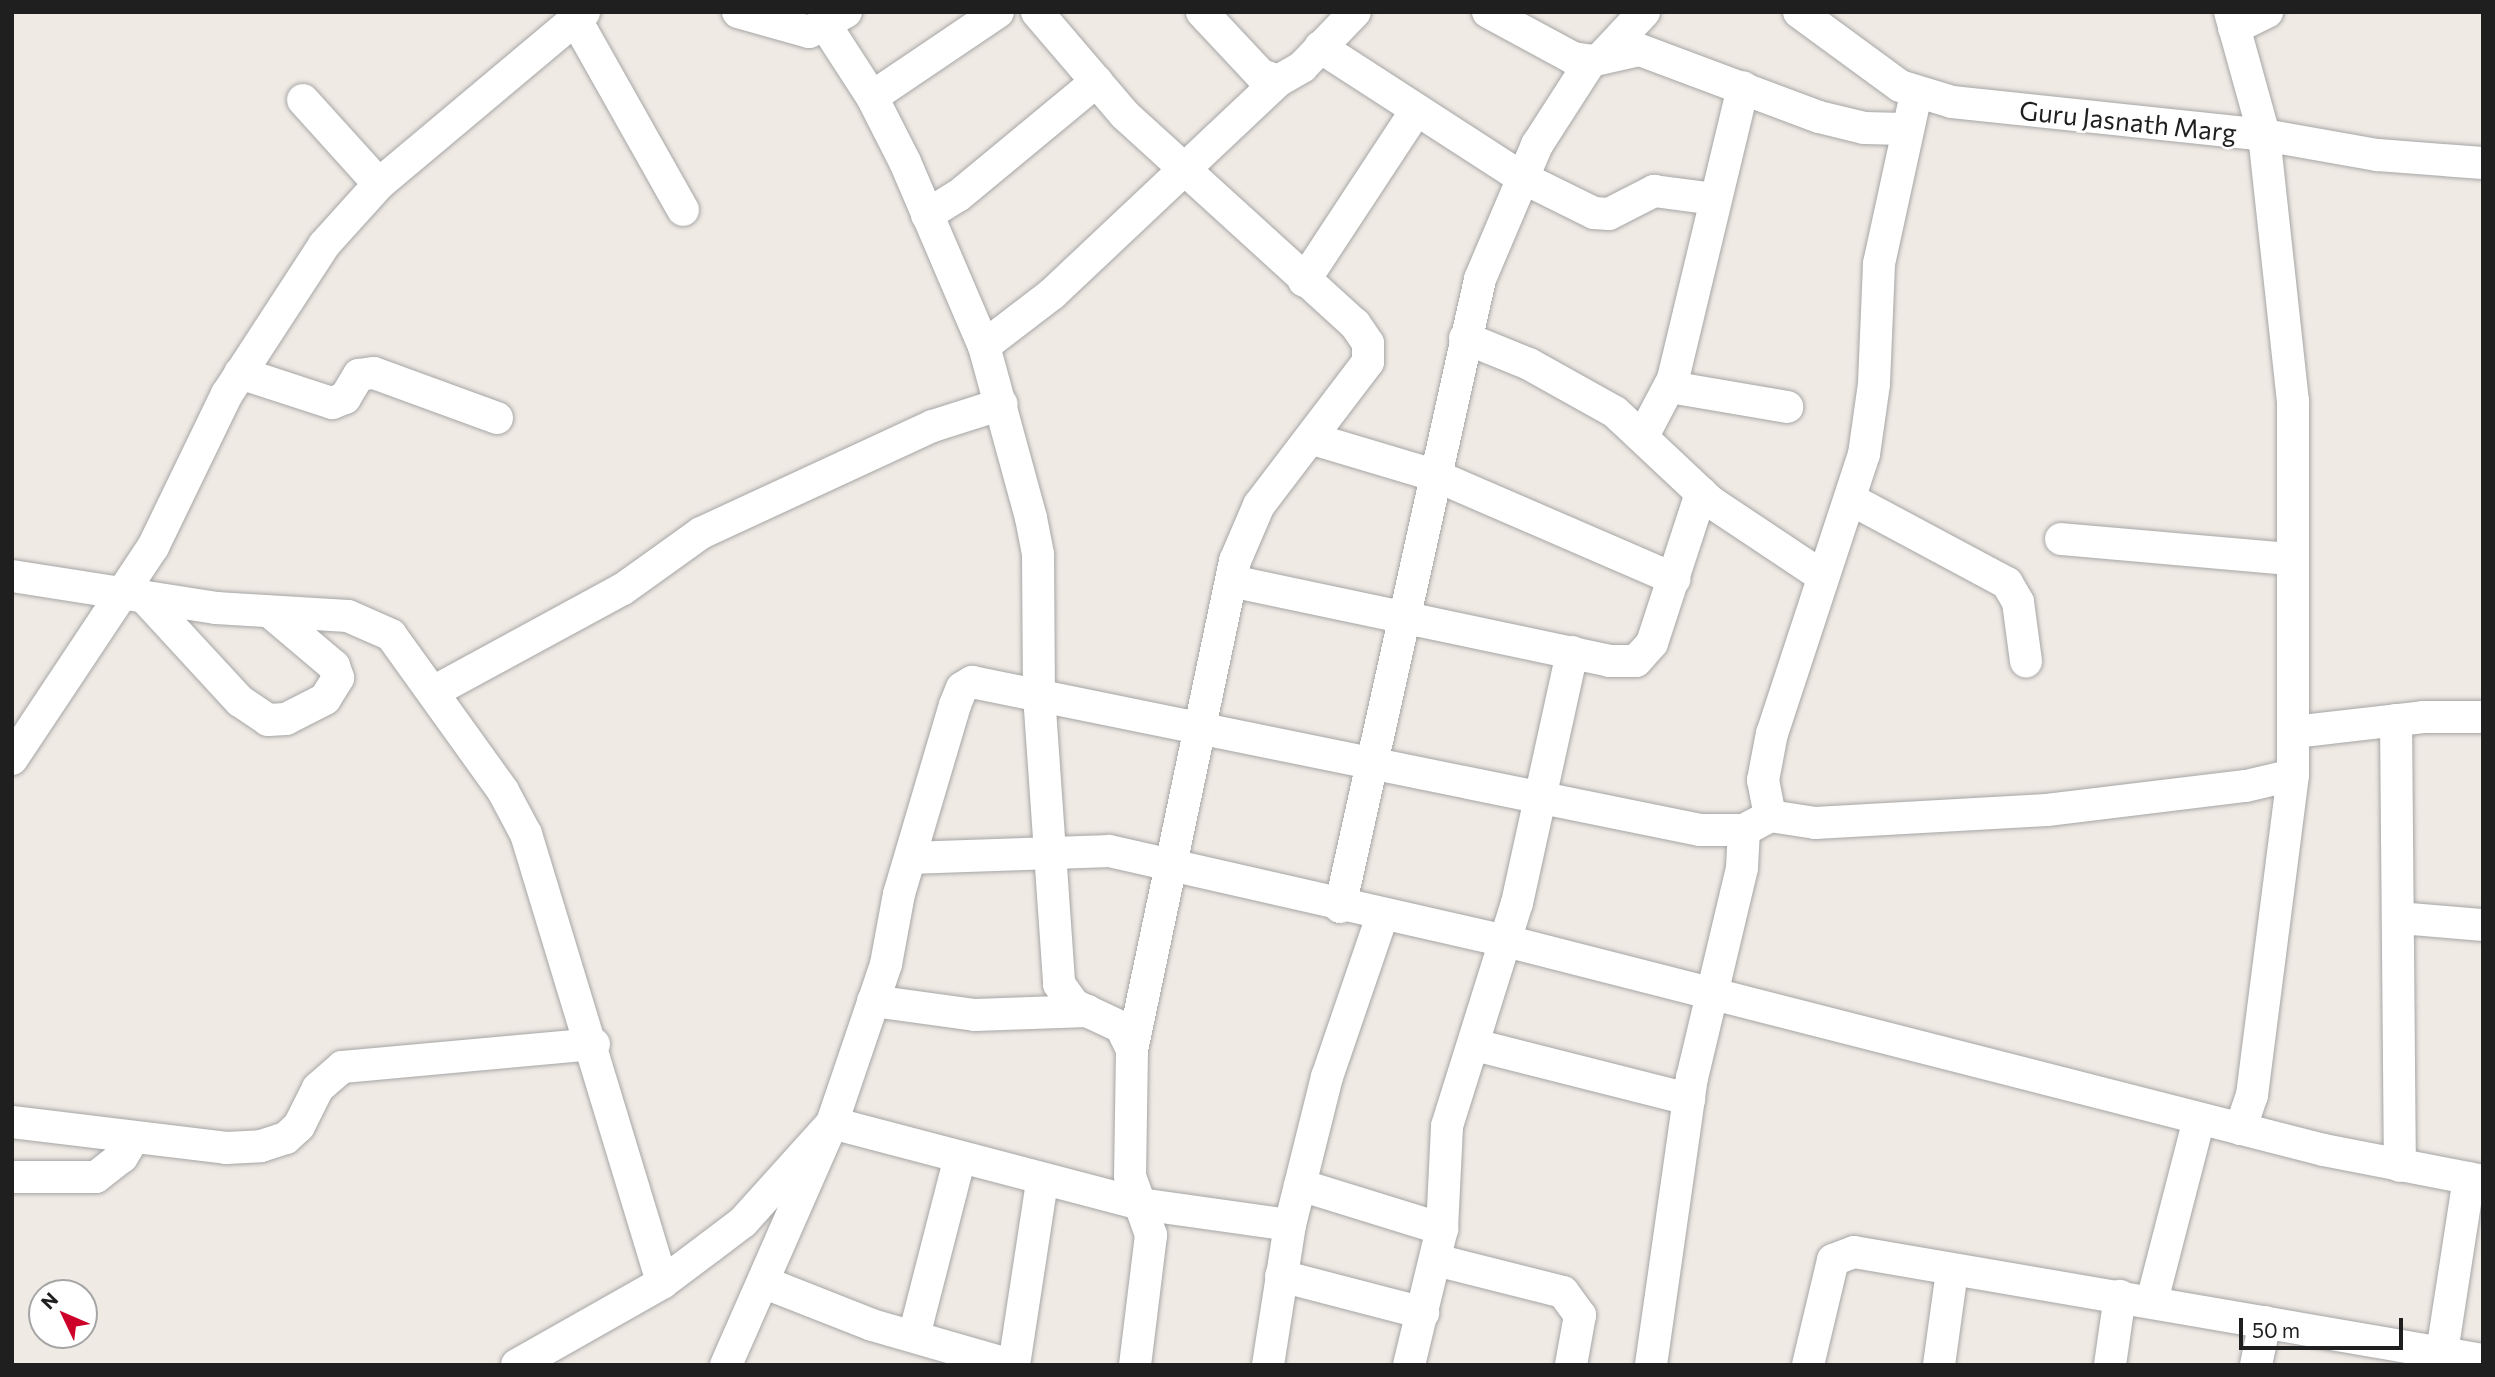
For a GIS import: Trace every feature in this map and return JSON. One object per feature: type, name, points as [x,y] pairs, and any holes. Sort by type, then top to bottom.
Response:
[{"type":"street","points":[[738,12],[785,29],[809,32],[839,16],[872,97],[928,215],[984,346],[1002,404],[1038,555],[1039,695],[1053,854],[1059,984],[1074,1005],[1121,1027],[1132,1050]]},
{"type":"street","points":[[872,97],[998,12]]},
{"type":"street","points":[[1202,12],[1261,75],[1278,81]]},
{"type":"street","points":[[984,346],[1052,294],[1355,12]]},
{"type":"street","points":[[1488,12],[1551,50],[1596,60],[1640,50],[1831,120],[1905,129]]},
{"type":"street","points":[[1340,907],[1369,761],[1465,338],[1486,260],[1521,177],[1550,120],[1596,60],[1644,12]]},
{"type":"street","name":"Guru Jasnath Marg","points":[[1799,12],[1916,94],[2264,135],[2378,156],[2483,163]]},
{"type":"street","points":[[2240,1129],[2252,1095],[2293,775],[2290,559],[2292,389],[2264,135],[2232,20],[2267,12]]},
{"type":"street","points":[[12,759],[54,688],[133,594],[153,547],[240,373],[308,267],[379,184],[580,16],[683,210]]},
{"type":"street","points":[[1054,18],[1097,81],[1186,172],[1304,281],[1355,324],[1368,343],[1367,362],[1313,439],[1259,505],[1231,581],[1167,869],[1132,1050],[1130,1176],[1151,1226],[1151,1252],[1135,1365]]},
{"type":"street","points":[[1320,47],[1415,112],[1521,177],[1594,213],[1609,214],[1654,191],[1715,199]]},
{"type":"street","points":[[928,215],[958,196],[1097,81]]},
{"type":"street","points":[[1644,434],[1670,387],[1742,87]]},
{"type":"street","points":[[1651,1365],[1689,1099],[1742,868],[1757,823],[1772,733],[1822,576],[1852,500],[1874,384],[1879,264],[1905,129],[1916,94]]},
{"type":"street","points":[[303,100],[379,184]]},
{"type":"street","points":[[1304,281],[1415,112]]},
{"type":"street","points":[[1465,338],[1572,386],[1644,434],[1701,493],[1822,576]]},
{"type":"street","points":[[240,373],[332,403],[345,398],[359,375],[374,373],[497,418]]},
{"type":"street","points":[[1670,387],[1787,407]]},
{"type":"street","points":[[433,692],[623,589],[701,533],[933,426],[1002,404]]},
{"type":"street","points":[[1313,439],[1434,475],[1674,579]]},
{"type":"street","points":[[1231,581],[1622,662],[1646,654],[1674,579],[1701,493]]},
{"type":"street","points":[[1852,500],[2007,583],[2018,602],[2026,662]]},
{"type":"street","points":[[2061,538],[2290,559]]},
{"type":"street","points":[[12,576],[270,612],[348,616],[373,624],[391,635],[433,692],[526,834],[594,1045],[662,1283]]},
{"type":"street","points":[[133,594],[240,701],[268,720],[286,719],[325,699],[338,678],[334,666],[270,612]]},
{"type":"street","points":[[1409,1365],[1443,1229],[1447,1126],[1506,942],[1572,652]]},
{"type":"street","points":[[726,1365],[832,1124],[873,1000],[911,858],[962,688],[984,680],[1039,695],[1700,830],[1757,823],[1815,823],[2047,810],[2245,786],[2293,775]]},
{"type":"street","points":[[2294,732],[2396,720],[2483,717]]},
{"type":"street","points":[[2396,720],[2400,1166]]},
{"type":"street","points":[[911,858],[1109,851],[1167,869],[1506,942],[2240,1129],[2400,1166],[2476,1180],[2442,1358]]},
{"type":"street","points":[[1268,1365],[1290,1225],[1300,1185],[1339,1032],[1370,961],[1382,916]]},
{"type":"street","points":[[2399,918],[2483,925]]},
{"type":"street","points":[[873,1000],[975,1015],[1088,1012]]},
{"type":"street","points":[[12,1122],[226,1148],[261,1146],[286,1138],[299,1126],[318,1088],[342,1067],[594,1045]]},
{"type":"street","points":[[1475,1045],[1689,1099]]},
{"type":"street","points":[[2152,1301],[2199,1119]]},
{"type":"street","points":[[832,1124],[958,1161],[1140,1204],[1290,1225]]},
{"type":"street","points":[[517,1365],[662,1283],[743,1222],[832,1124]]},
{"type":"street","points":[[12,1177],[96,1177],[122,1157],[134,1138]]},
{"type":"street","points":[[914,1336],[958,1161]]},
{"type":"street","points":[[764,1282],[914,1336],[1013,1365],[1042,1181]]},
{"type":"street","points":[[1300,1185],[1443,1229]]},
{"type":"street","points":[[1808,1365],[1827,1276],[1842,1253],[1869,1252],[1952,1271],[2152,1301],[2442,1358],[2483,1360]]},
{"type":"street","points":[[1436,1260],[1563,1292],[1580,1315],[1571,1365]]},
{"type":"street","points":[[1938,1365],[1952,1271]]},
{"type":"street","points":[[1281,1276],[1423,1313]]},
{"type":"street","points":[[2110,1365],[2120,1296]]},
{"type":"street","points":[[2256,1365],[2265,1322]]}]
